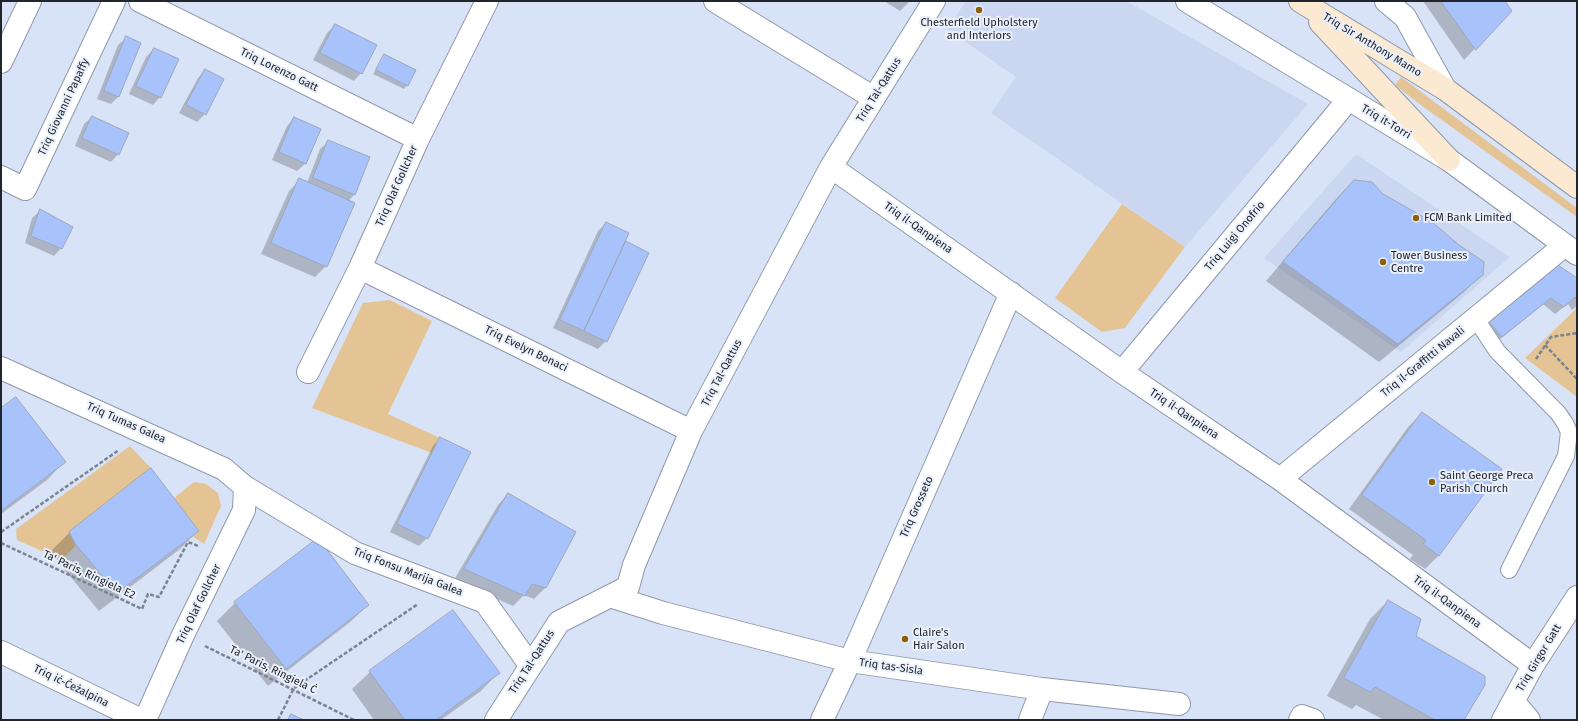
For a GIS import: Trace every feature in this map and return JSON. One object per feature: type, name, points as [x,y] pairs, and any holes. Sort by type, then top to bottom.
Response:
[{"type":"main road","name":"Triq Sir Anthony Mamo","points":[[1301,2],[1445,89],[1577,187]]},
{"type":"main road","points":[[1301,2],[1449,160]]},
{"type":"street","points":[[1,62],[30,1]]},
{"type":"street","name":"Triq Giovanni Papaffy","points":[[1,177],[25,189],[114,1]]},
{"type":"street","name":"Triq Lorenzo Gatt","points":[[140,1],[418,139]]},
{"type":"street","name":"Triq Olaf Gollcher","points":[[308,372],[360,268],[418,139],[487,1]]},
{"type":"street","points":[[715,1],[874,98]]},
{"type":"street","name":"Triq Tal-Qattus","points":[[496,720],[559,622],[628,587],[634,565],[692,431],[831,166],[934,1]]},
{"type":"street","name":"Triq it-Torri","points":[[1187,1],[1449,160],[1571,249]]},
{"type":"street","name":"Triq Sir Anthony Mamo","points":[[1386,1],[1405,17],[1445,89]]},
{"type":"street","name":"Triq Luigi Onofrio","points":[[1122,372],[1348,100]]},
{"type":"street","name":"Triq il-Qanpiena","points":[[831,166],[1122,372],[1280,479],[1532,665]]},
{"type":"street","name":"Triq il-Graffitti Navali","points":[[1280,479],[1476,319],[1571,249]]},
{"type":"street","name":"Triq Evelyn Bonaci","points":[[360,268],[692,431]]},
{"type":"street","name":"Triq Grosseto","points":[[822,720],[850,661],[1011,293]]},
{"type":"street","name":"Triq Tumas Galea","points":[[1,368],[224,469],[245,487]]},
{"type":"street","name":"Triq Olaf Gollcher","points":[[145,720],[183,635],[222,558],[244,510],[245,487]]},
{"type":"street","name":"Triq Fonsu Marija Galea","points":[[245,487],[355,553],[485,602],[530,665]]},
{"type":"street","name":"Triq tas-Sisla","points":[[610,596],[663,613],[850,661],[1042,689],[1179,704]]},
{"type":"street","name":"Triq Girgor Gatt","points":[[1508,711],[1532,665],[1577,597]]},
{"type":"street","name":"Triq iċ-Ċeżalpina","points":[[1,652],[141,720]]},
{"type":"street","points":[[1030,720],[1042,689]]},
{"type":"street","points":[[1508,711],[1530,720]]},
{"type":"lane","points":[[1476,319],[1490,343],[1558,413],[1569,432],[1566,456],[1509,570]]},
{"type":"path","points":[[1577,333],[1551,337],[1545,345],[1577,379]]},
{"type":"path","points":[[1,532],[145,432]]},
{"type":"path","name":"Ta' Paris, Ringiela E2","points":[[1,543],[142,609],[148,594],[159,597],[188,542],[222,558]]},
{"type":"path","points":[[278,720],[294,688],[444,586]]},
{"type":"path","name":"Ta' Paris, Ringiela Ċ","points":[[183,635],[294,688],[354,720]]},
{"type":"shaded area","points":[[966,1],[1126,1],[1308,104],[1185,247],[991,113],[1016,77],[947,29]]},
{"type":"shaded area","points":[[1401,77],[1577,208],[1577,217],[1395,85]]},
{"type":"shaded area","name":"Tower Business Centre","points":[[1356,154],[1510,257],[1401,352],[1264,258]]},
{"type":"shaded area","points":[[1122,204],[1185,247],[1125,328],[1102,332],[1055,298]]},
{"type":"shaded area","points":[[390,300],[432,321],[388,414],[440,438],[432,453],[312,408],[363,303]]},
{"type":"shaded area","points":[[1577,308],[1577,397],[1525,358]]},
{"type":"shaded area","points":[[130,446],[151,468],[69,532],[76,545],[62,560],[17,540],[16,529]]},
{"type":"shaded area","points":[[194,482],[206,484],[218,493],[221,506],[204,544],[192,536],[199,531],[174,498]]},
{"type":"building","points":[[1441,1],[1505,1],[1512,11],[1476,50]]},
{"type":"building","points":[[335,24],[377,45],[362,74],[320,53]]},
{"type":"building","points":[[126,36],[141,43],[119,97],[104,91]]},
{"type":"building","points":[[154,48],[179,59],[161,98],[136,86]]},
{"type":"building","points":[[384,54],[416,70],[408,86],[376,70]]},
{"type":"building","points":[[205,69],[224,79],[206,115],[186,105]]},
{"type":"building","points":[[92,116],[129,133],[119,155],[82,138]]},
{"type":"building","points":[[294,117],[321,129],[306,164],[279,152]]},
{"type":"building","points":[[328,140],[370,157],[355,195],[313,178]]},
{"type":"building","points":[[299,178],[355,203],[327,267],[271,243]]},
{"type":"building","name":"Tower Business Centre","points":[[1354,180],[1372,182],[1383,194],[1432,222],[1459,245],[1484,262],[1483,275],[1398,344],[1283,262]]},
{"type":"building","points":[[40,209],[73,227],[62,249],[31,236]]},
{"type":"building","points":[[606,222],[629,233],[584,331],[560,320]]},
{"type":"building","points":[[626,241],[649,253],[607,342],[584,331]]},
{"type":"building","points":[[1555,263],[1577,278],[1577,299],[1575,297],[1564,307],[1551,298],[1502,337],[1490,323]]},
{"type":"building","points":[[16,397],[66,462],[1,511],[1,408]]},
{"type":"building","name":"Saint George Preca Parish Church","points":[[1422,412],[1502,469],[1439,556],[1423,544],[1426,540],[1362,495]]},
{"type":"building","points":[[440,437],[471,452],[428,539],[397,524]]},
{"type":"building","points":[[151,468],[199,531],[117,593],[76,545],[69,532]]},
{"type":"building","points":[[508,493],[576,532],[546,588],[532,584],[525,596],[464,569]]},
{"type":"building","points":[[318,538],[369,605],[286,669],[234,602]]},
{"type":"building","points":[[1388,600],[1421,619],[1416,636],[1485,676],[1485,685],[1464,720],[1435,720],[1375,687],[1370,692],[1344,678]]},
{"type":"building","points":[[453,610],[500,673],[436,720],[405,720],[369,671]]},
{"type":"building","points":[[291,714],[304,720],[288,720]]},
{"type":"place","name":"Chesterfield Upholstery and Interiors","points":[[979,10]]},
{"type":"place","name":"FCM Bank Limited","points":[[1416,218]]},
{"type":"place","name":"Tower Business Centre","points":[[1383,262]]},
{"type":"place","name":"Saint George Preca Parish Church","points":[[1432,482]]},
{"type":"place","name":"Claire's Hair Salon","points":[[905,639]]}]
